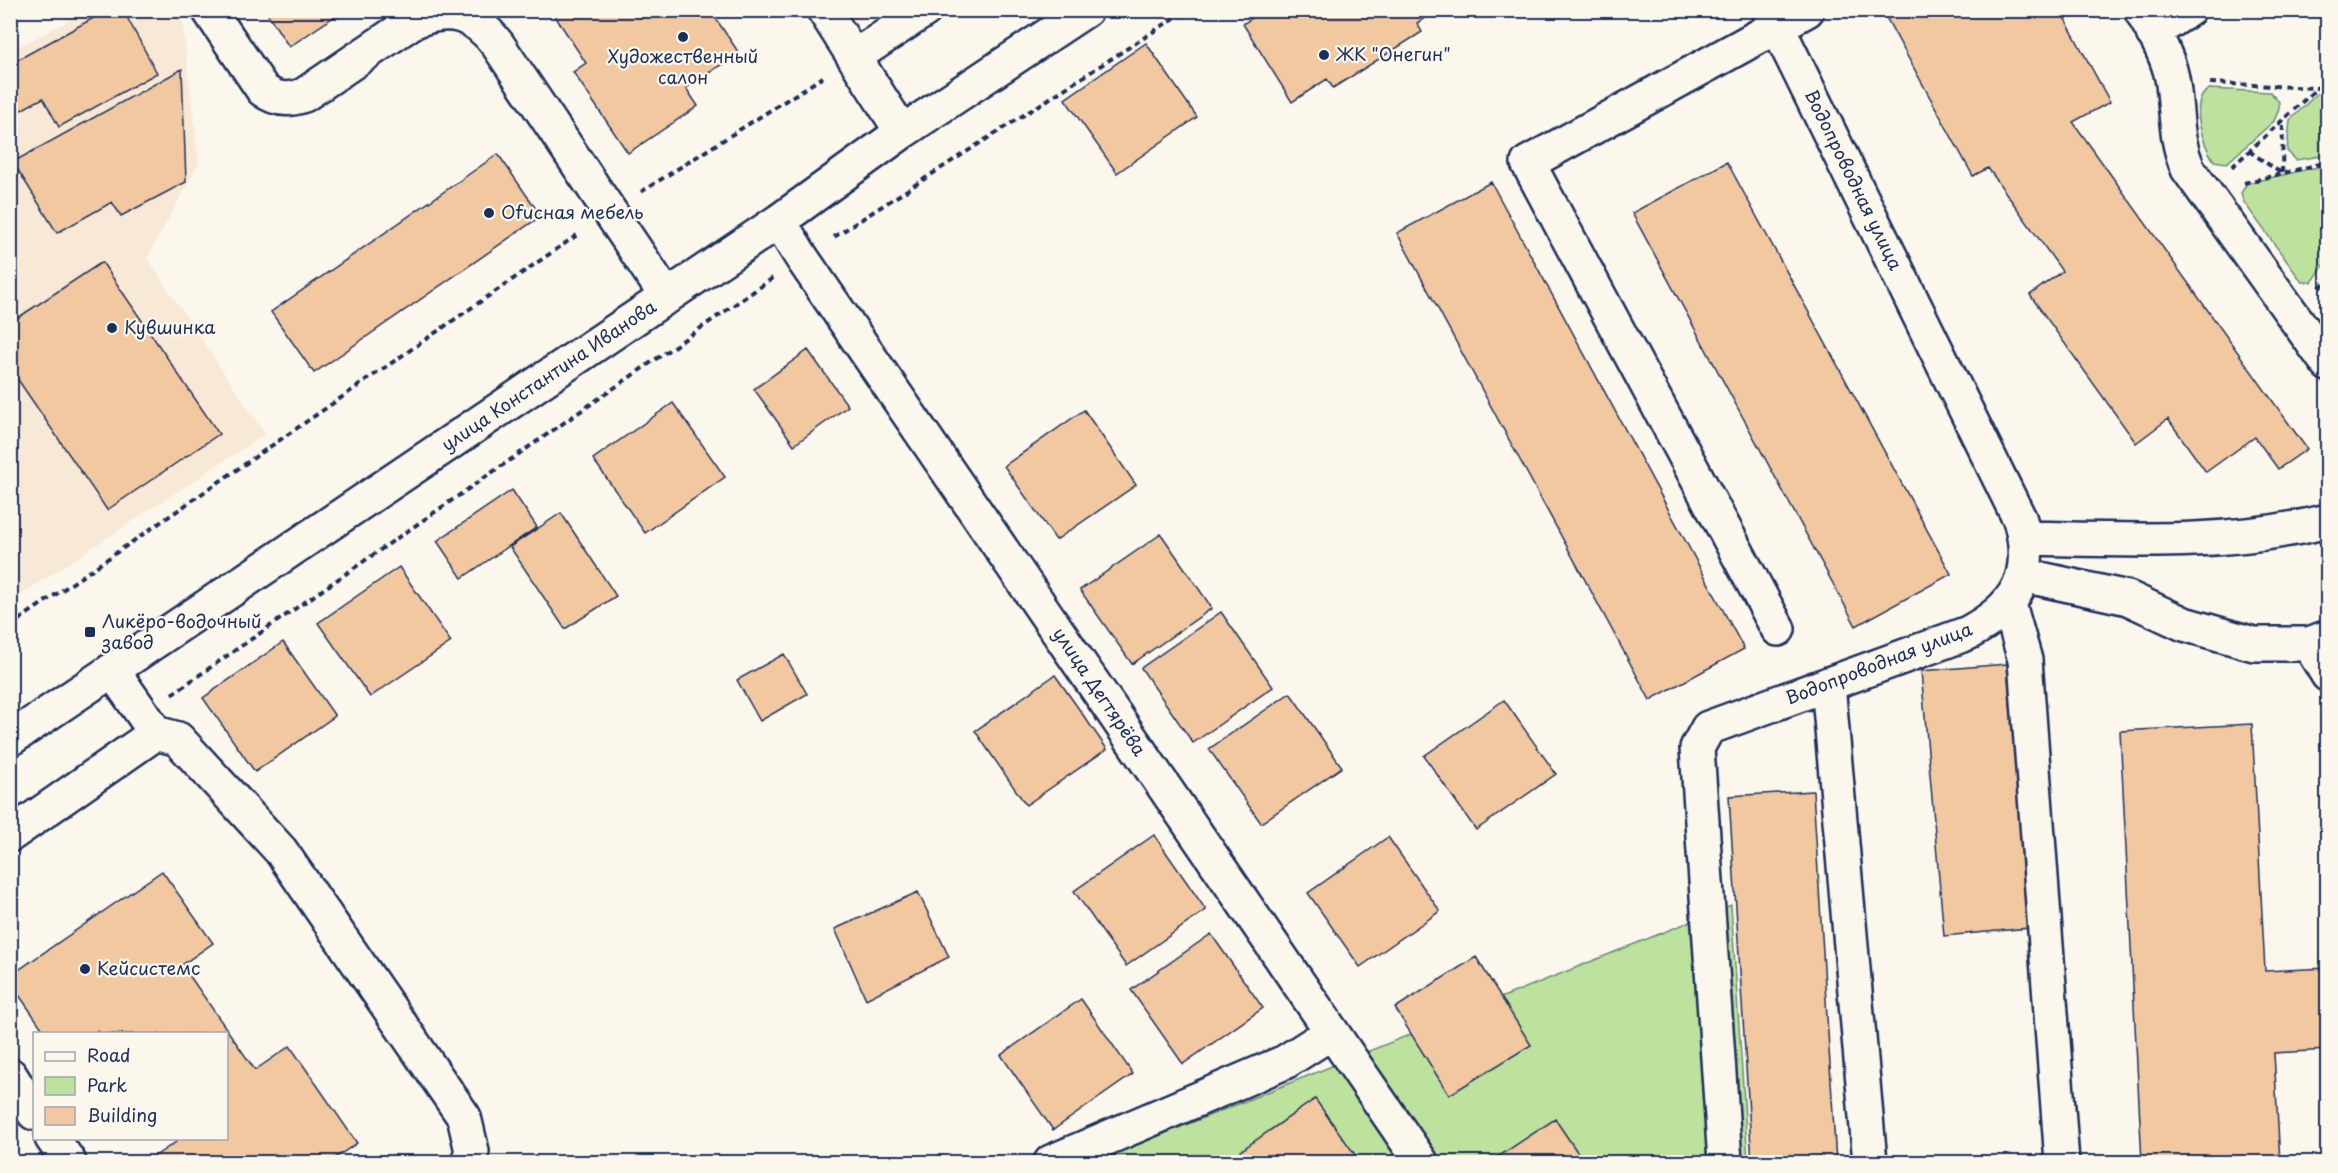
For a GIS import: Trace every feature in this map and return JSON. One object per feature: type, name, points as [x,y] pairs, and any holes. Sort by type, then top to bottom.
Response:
[{"type":"street","points":[[209,10],[263,90],[281,99],[293,99],[304,95],[412,22],[424,17],[436,13],[454,14],[477,22],[487,30],[498,45],[667,297]]},
{"type":"street","points":[[824,10],[902,132]]},
{"type":"street","points":[[854,57],[925,10]]},
{"type":"street","name":"улица Константина Иванова","points":[[10,739],[667,297],[779,221],[902,132],[1086,10]]},
{"type":"street","points":[[1778,629],[1528,163],[1773,19],[1807,10]]},
{"type":"street","points":[[2188,10],[2147,22],[2168,63],[2178,144],[2188,169],[2328,364]]},
{"type":"street","name":"Водопроводная улица","points":[[1725,1162],[1697,748],[1708,728],[1968,633],[1992,620],[2009,604],[2023,575],[2026,558],[2025,538],[2020,520],[1773,19]]},
{"type":"street","name":"улица Дегтярёва","points":[[779,221],[802,258],[1421,1162]]},
{"type":"street","points":[[2025,538],[2215,539],[2270,534],[2328,521]]},
{"type":"street","points":[[2023,575],[2128,598],[2184,624],[2254,644],[2318,640],[2328,675]]},
{"type":"street","points":[[2009,604],[2025,660],[2062,1162]]},
{"type":"street","points":[[112,670],[149,724],[178,739],[281,851],[464,1117],[472,1152],[468,1162]]},
{"type":"street","points":[[1828,684],[1870,1162]]},
{"type":"street","points":[[10,834],[149,724]]},
{"type":"street","points":[[1051,1162],[1285,1062],[1332,1032]]},
{"type":"street","points":[[10,1075],[33,1111]]},
{"type":"street","points":[[53,1140],[69,1162]]},
{"type":"path","points":[[149,724],[802,258],[1187,10]]},
{"type":"path","points":[[10,626],[610,212],[854,57]]},
{"type":"path","points":[[2205,192],[2328,78]]},
{"type":"path","points":[[2172,82],[2317,88]]},
{"type":"path","points":[[2282,173],[2283,119]]},
{"type":"path","points":[[2249,151],[2282,173]]},
{"type":"path","points":[[2205,192],[2328,162]]},
{"type":"shaded area","points":[[87,11],[181,11],[199,163],[147,258],[265,434],[11,601],[11,51]]},
{"type":"green space","points":[[2327,84],[2327,155],[2296,160],[2287,151],[2290,120]]},
{"type":"green space","points":[[2209,89],[2270,92],[2279,102],[2274,121],[2227,163],[2214,161],[2202,134],[2198,113],[2199,103]]},
{"type":"green space","points":[[2327,165],[2327,261],[2312,282],[2302,282],[2243,201],[2241,193],[2247,183]]},
{"type":"green space","points":[[1731,905],[1748,1162],[1104,1162],[1109,1156]]},
{"type":"building","points":[[108,10],[123,10],[157,73],[59,127],[43,98],[10,116],[10,64]]},
{"type":"building","points":[[265,10],[344,10],[289,47]]},
{"type":"building","points":[[551,10],[710,10],[739,53],[686,88],[698,106],[628,153],[573,72],[586,63]]},
{"type":"building","name":"ЖК \"Онегин\"","points":[[1264,10],[1437,10],[1417,23],[1422,32],[1333,88],[1327,79],[1292,102],[1243,24]]},
{"type":"building","points":[[1902,10],[2060,10],[2110,102],[2073,122],[2307,449],[2278,469],[2255,437],[2206,472],[2168,419],[2136,443],[2030,295],[2062,271],[1988,168],[1973,176],[1887,19]]},
{"type":"building","points":[[1146,43],[1197,117],[1117,173],[1065,99]]},
{"type":"building","points":[[182,69],[186,182],[121,216],[112,202],[57,233],[13,162]]},
{"type":"building","points":[[498,154],[541,216],[314,373],[271,312]]},
{"type":"building","points":[[1727,162],[1951,574],[1856,626],[1632,213]]},
{"type":"building","points":[[1491,182],[1744,649],[1650,700],[1397,233]]},
{"type":"building","points":[[102,262],[219,434],[107,510],[10,368],[10,323]]},
{"type":"building","points":[[808,350],[848,406],[794,445],[754,389]]},
{"type":"building","points":[[673,403],[725,477],[645,533],[593,459]]},
{"type":"building","points":[[1084,410],[1136,485],[1056,540],[1004,466]]},
{"type":"building","points":[[512,490],[537,527],[462,578],[437,541]]},
{"type":"building","points":[[561,513],[616,596],[565,629],[510,547]]},
{"type":"building","points":[[1161,534],[1212,608],[1132,664],[1080,590]]},
{"type":"building","points":[[399,567],[451,642],[370,697],[318,623]]},
{"type":"building","points":[[1221,612],[1273,687],[1193,743],[1141,668]]},
{"type":"building","points":[[283,642],[335,716],[255,772],[203,698]]},
{"type":"building","points":[[784,654],[807,694],[760,721],[737,680]]},
{"type":"building","points":[[2007,664],[2029,928],[1944,936],[1921,671]]},
{"type":"building","points":[[1055,675],[1107,749],[1026,805],[975,731]]},
{"type":"building","points":[[1290,693],[1342,767],[1261,823],[1209,749]]},
{"type":"building","points":[[1504,700],[1556,774],[1476,830],[1424,756]]},
{"type":"building","points":[[2252,724],[2265,971],[2328,968],[2328,1050],[2274,1053],[2280,1162],[2142,1162],[2120,731]]},
{"type":"building","points":[[1813,791],[1836,1162],[1752,1162],[1729,796]]},
{"type":"building","points":[[1154,835],[1206,910],[1126,966],[1074,891]]},
{"type":"building","points":[[1388,837],[1440,911],[1360,967],[1308,893]]},
{"type":"building","points":[[162,871],[213,943],[182,965],[255,1070],[290,1046],[357,1143],[329,1162],[146,1162],[176,1142],[175,1140],[228,1140],[228,1032],[99,1032],[98,1030],[96,1032],[45,1032],[10,982],[10,976]]},
{"type":"building","points":[[918,892],[949,957],[866,999],[835,929]]},
{"type":"building","points":[[1211,934],[1263,1008],[1183,1064],[1131,990]]},
{"type":"building","points":[[1476,957],[1531,1045],[1449,1095],[1395,1008]]},
{"type":"building","points":[[1081,999],[1133,1074],[1053,1130],[1001,1055]]},
{"type":"building","points":[[1315,1099],[1356,1156],[1347,1162],[1247,1162],[1239,1152]]},
{"type":"building","points":[[1555,1119],[1584,1162],[1490,1162]]},
{"type":"place","name":"Художественный салон","points":[[683,37]]},
{"type":"place","name":"ЖК \"Онегин\"","points":[[1324,55]]},
{"type":"place","name":"Оfисная мебель","points":[[489,213]]},
{"type":"place","name":"Кувшинка","points":[[112,328]]},
{"type":"place","name":"Ликёро-водочный завод","points":[[90,632]]},
{"type":"place","name":"Кейсистемс","points":[[85,969]]}]
